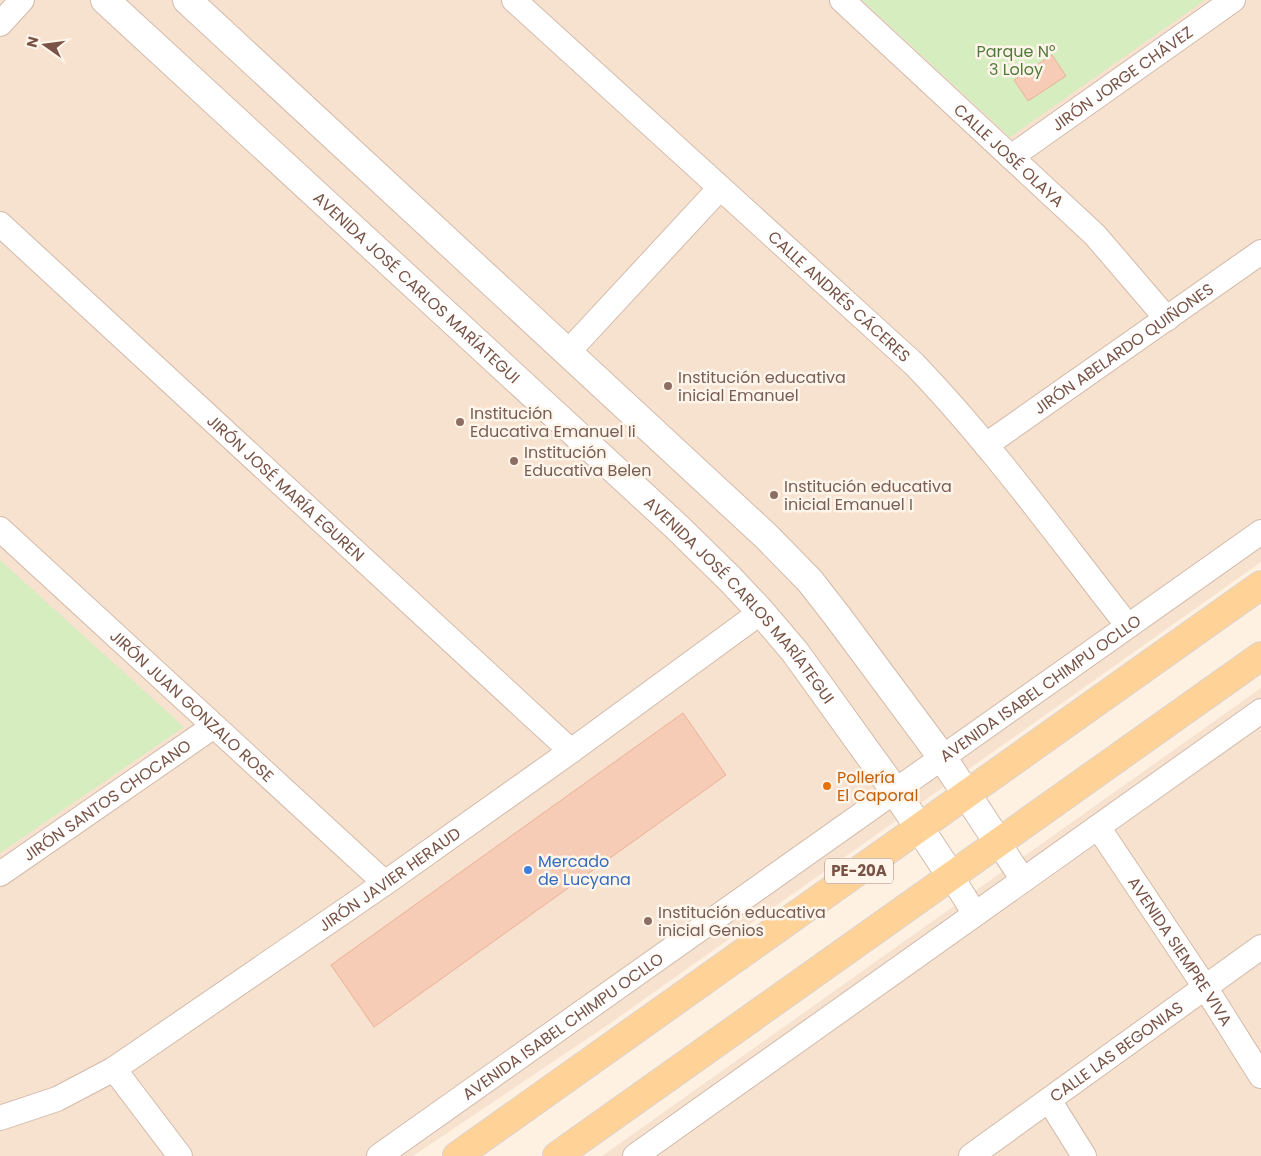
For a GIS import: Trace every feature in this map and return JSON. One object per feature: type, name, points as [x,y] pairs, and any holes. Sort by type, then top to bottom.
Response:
[{"type":"main road","name":"PE-20A","points":[[457,1156],[1261,585]]},
{"type":"main road","points":[[557,1156],[1261,656]]},
{"type":"street","points":[[0,24],[22,0]]},
{"type":"street","name":"AVENIDA JOSÉ CARLOS MARÍATEGUI","points":[[105,0],[730,579],[795,652],[895,791],[975,914]]},
{"type":"street","points":[[187,0],[767,537],[810,581],[942,757],[1022,880]]},
{"type":"street","name":"CALLE ANDRÉS CÁCERES","points":[[514,0],[914,364],[952,404],[986,445],[1128,626]]},
{"type":"street","name":"CALLE JOSÉ OLAYA","points":[[842,0],[1095,235],[1167,318]]},
{"type":"street","name":"JIRÓN JORGE CHÁVEZ","points":[[1011,157],[1233,0]]},
{"type":"street","points":[[568,352],[720,188]]},
{"type":"street","name":"JIRÓN JOSÉ MARÍA EGUREN","points":[[0,224],[571,751]]},
{"type":"street","name":"JIRÓN ABELARDO QUIÑONES","points":[[986,445],[1261,252]]},
{"type":"street","name":"JIRÓN JUAN GONZALO ROSE","points":[[0,529],[385,883]]},
{"type":"street","name":"AVENIDA ISABEL CHIMPU OCLLO","points":[[379,1156],[1261,532]]},
{"type":"street","name":"JIRÓN JAVIER HERAUD","points":[[0,1118],[57,1098],[114,1069],[385,883],[571,751],[761,612]]},
{"type":"street","points":[[635,1156],[1261,711]]},
{"type":"street","name":"JIRÓN SANTOS CHOCANO","points":[[0,874],[214,726]]},
{"type":"street","name":"AVENIDA SIEMPRE VIVA","points":[[1098,827],[1206,987],[1261,1076]]},
{"type":"street","name":"CALLE LAS BEGONIAS","points":[[971,1156],[1261,947]]},
{"type":"street","points":[[114,1069],[180,1156]]},
{"type":"street","points":[[1049,1100],[1084,1156]]},
{"type":"shaded area","points":[[0,0],[1261,0],[1261,562],[612,1022],[413,1156],[0,1156]]},
{"type":"shaded area","points":[[1261,688],[1261,1156],[602,1156]]},
{"type":"green space","name":"Parque N° 3 Loloy","points":[[862,0],[1205,0],[1010,137]]},
{"type":"green space","points":[[0,560],[184,727],[0,853]]},
{"type":"building","points":[[1052,55],[1066,76],[1028,101],[1014,80]]},
{"type":"building","name":"Mercado de Lucyana","points":[[683,713],[726,775],[374,1027],[331,965]]},
{"type":"place","name":"Institución educativa inicial Emanuel","points":[[668,386]]},
{"type":"place","name":"Institución Educativa Emanuel Ii","points":[[460,422]]},
{"type":"place","name":"Institución Educativa Belen","points":[[514,461]]},
{"type":"place","name":"Institución educativa inicial Emanuel I","points":[[774,495]]},
{"type":"place","name":"Pollería El Caporal","points":[[827,786]]},
{"type":"place","name":"Mercado de Lucyana","points":[[528,870]]},
{"type":"place","name":"Institución educativa inicial Genios","points":[[648,921]]}]
